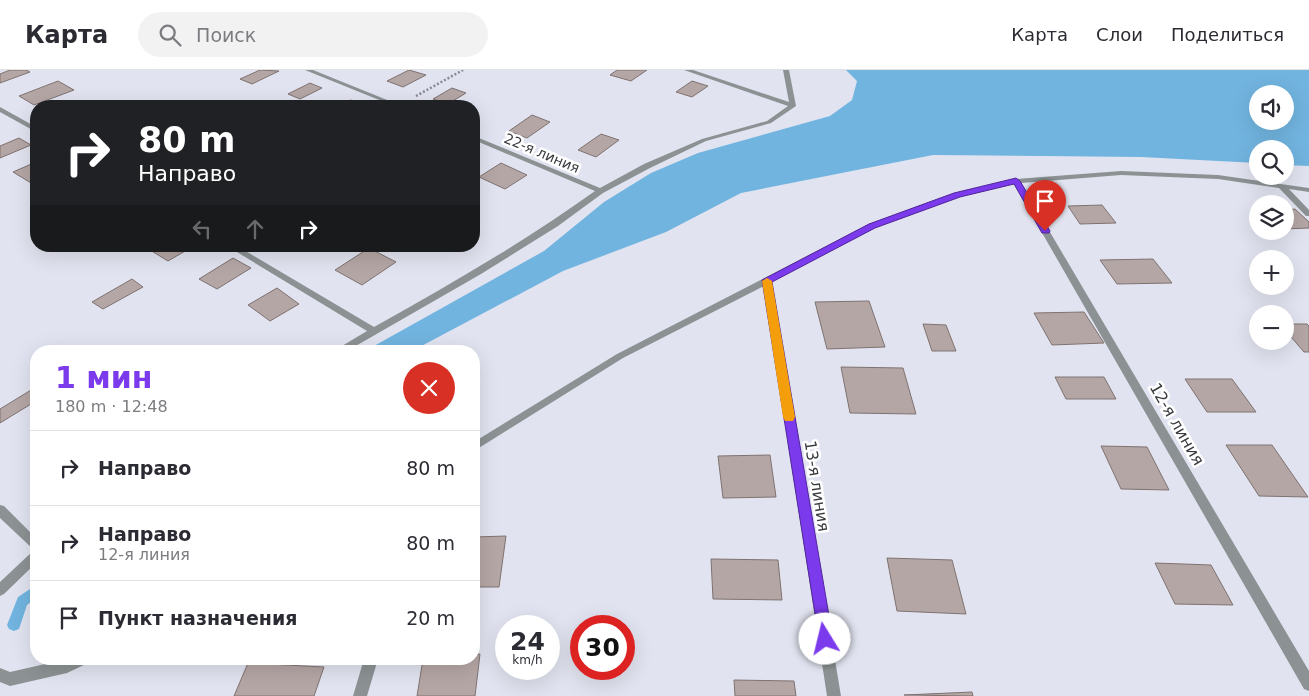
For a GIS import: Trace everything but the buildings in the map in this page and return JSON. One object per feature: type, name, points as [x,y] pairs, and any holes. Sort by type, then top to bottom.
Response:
[{"type":"street","points":[[308,70],[383,100]]},
{"type":"street","points":[[687,70],[793,106]]},
{"type":"street","points":[[786,70],[793,106]]},
{"type":"street","points":[[350,345],[478,272],[555,224],[600,191],[647,166],[704,140],[769,122],[793,106]]},
{"type":"street","points":[[0,109],[30,126]]},
{"type":"street","name":"22-я линия","points":[[480,141],[600,191]]},
{"type":"street","points":[[480,443],[620,356],[872,226],[957,195],[1016,181],[1121,173],[1218,177],[1249,181]]},
{"type":"street","name":"12-я линия","points":[[1016,181],[1309,684]]},
{"type":"street","points":[[1280,185],[1309,190]]},
{"type":"street","points":[[1280,185],[1309,214]]},
{"type":"street","points":[[241,252],[373,331]]},
{"type":"street","name":"13-я линия","points":[[767,280],[834,696]]},
{"type":"street","points":[[0,510],[30,540]]},
{"type":"street","points":[[0,590],[30,561]]},
{"type":"street","points":[[0,675],[10,679],[69,665]]},
{"type":"street","points":[[360,696],[369,665]]},
{"type":"path","points":[[409,100],[463,70]]},
{"type":"water","points":[[846,70],[1309,70],[1309,166],[1294,165],[1294,140],[1249,140],[1249,163],[1141,157],[933,155],[741,193],[666,232],[563,271],[423,345],[376,345],[544,251],[604,202],[651,173],[698,153],[830,116],[852,100],[857,81]]},
{"type":"waterway","points":[[14,625],[22,601],[30,595]]},
{"type":"slow traffic","points":[[767,281],[789,417]]},
{"type":"route","points":[[825,639],[767,280],[872,226],[957,195],[1016,181],[1045,231]]}]
